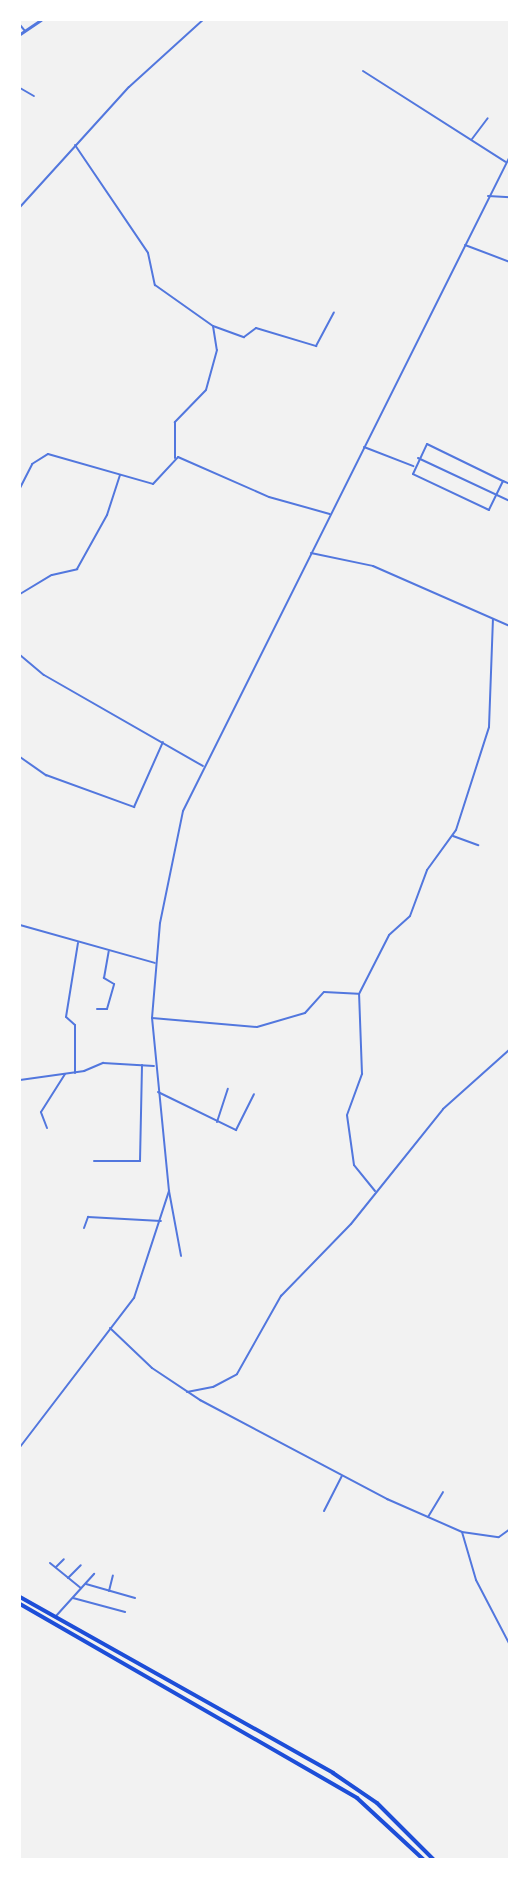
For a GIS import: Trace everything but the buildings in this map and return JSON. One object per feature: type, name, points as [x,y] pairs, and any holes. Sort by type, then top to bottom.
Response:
[{"type":"highway","points":[[20,1597],[209,1702],[357,1788],[434,1860]]},
{"type":"highway","points":[[20,1604],[363,1801],[424,1860]]},
{"type":"highway","points":[[37,1613],[40,1608]]},
{"type":"highway","points":[[206,1709],[209,1702]]},
{"type":"street","points":[[20,34],[40,20]]},
{"type":"street","points":[[20,207],[75,145],[203,20]]},
{"type":"street","points":[[20,26],[25,31]]},
{"type":"street","points":[[363,71],[506,162]]},
{"type":"street","points":[[20,88],[34,96]]},
{"type":"street","points":[[472,139],[488,118]]},
{"type":"street","points":[[75,145],[148,253],[155,285],[213,326],[244,337],[256,328],[316,346],[334,312]]},
{"type":"street","points":[[181,1256],[169,1191],[152,1018],[156,963],[178,831],[203,766],[510,156]]},
{"type":"street","points":[[488,196],[510,197]]},
{"type":"street","points":[[464,244],[510,262]]},
{"type":"street","points":[[20,488],[32,464],[52,454],[155,483],[175,458],[176,422],[206,390],[217,350],[213,326]]},
{"type":"street","points":[[503,481],[489,510],[412,474],[413,466],[428,444],[510,484]]},
{"type":"street","points":[[364,447],[413,466]]},
{"type":"street","points":[[175,458],[269,497],[330,514]]},
{"type":"street","points":[[418,458],[510,501]]},
{"type":"street","points":[[20,594],[52,576],[77,569],[107,515],[120,475]]},
{"type":"street","points":[[310,554],[373,566],[510,626]]},
{"type":"street","points":[[375,1191],[354,1165],[347,1115],[362,1074],[359,994],[389,935],[410,916],[427,870],[453,836],[489,727],[493,619]]},
{"type":"street","points":[[20,657],[203,766]]},
{"type":"street","points":[[20,757],[46,775],[134,807],[163,742]]},
{"type":"street","points":[[453,836],[478,845]]},
{"type":"street","points":[[20,925],[156,963]]},
{"type":"street","points":[[75,1073],[75,1025],[66,1017],[78,943]]},
{"type":"street","points":[[97,1009],[107,1009],[114,984],[104,978],[109,951]]},
{"type":"street","points":[[152,1018],[252,1028],[305,1013],[324,992],[359,994]]},
{"type":"street","points":[[187,1392],[213,1387],[237,1374],[272,1308],[375,1191],[417,1149],[443,1109],[510,1049]]},
{"type":"street","points":[[20,1080],[75,1073],[103,1063],[155,1066]]},
{"type":"street","points":[[94,1161],[140,1161],[142,1065]]},
{"type":"street","points":[[47,1128],[41,1112],[66,1074]]},
{"type":"street","points":[[217,1122],[228,1089]]},
{"type":"street","points":[[158,1092],[181,1099],[217,1122],[240,1129],[254,1094]]},
{"type":"street","points":[[20,1447],[140,1286],[169,1191]]},
{"type":"street","points":[[84,1228],[88,1217],[161,1221]]},
{"type":"street","points":[[110,1328],[187,1392],[342,1476],[462,1532],[499,1537],[510,1529]]},
{"type":"street","points":[[324,1510],[342,1476]]},
{"type":"street","points":[[428,1517],[443,1492]]},
{"type":"street","points":[[462,1532],[476,1580],[510,1645]]},
{"type":"street","points":[[55,1568],[64,1559]]},
{"type":"street","points":[[50,1563],[82,1589]]},
{"type":"street","points":[[68,1578],[81,1565]]},
{"type":"street","points":[[56,1616],[94,1574]]},
{"type":"street","points":[[109,1591],[114,1575]]},
{"type":"street","points":[[86,1584],[135,1598]]},
{"type":"street","points":[[73,1598],[125,1612]]}]
